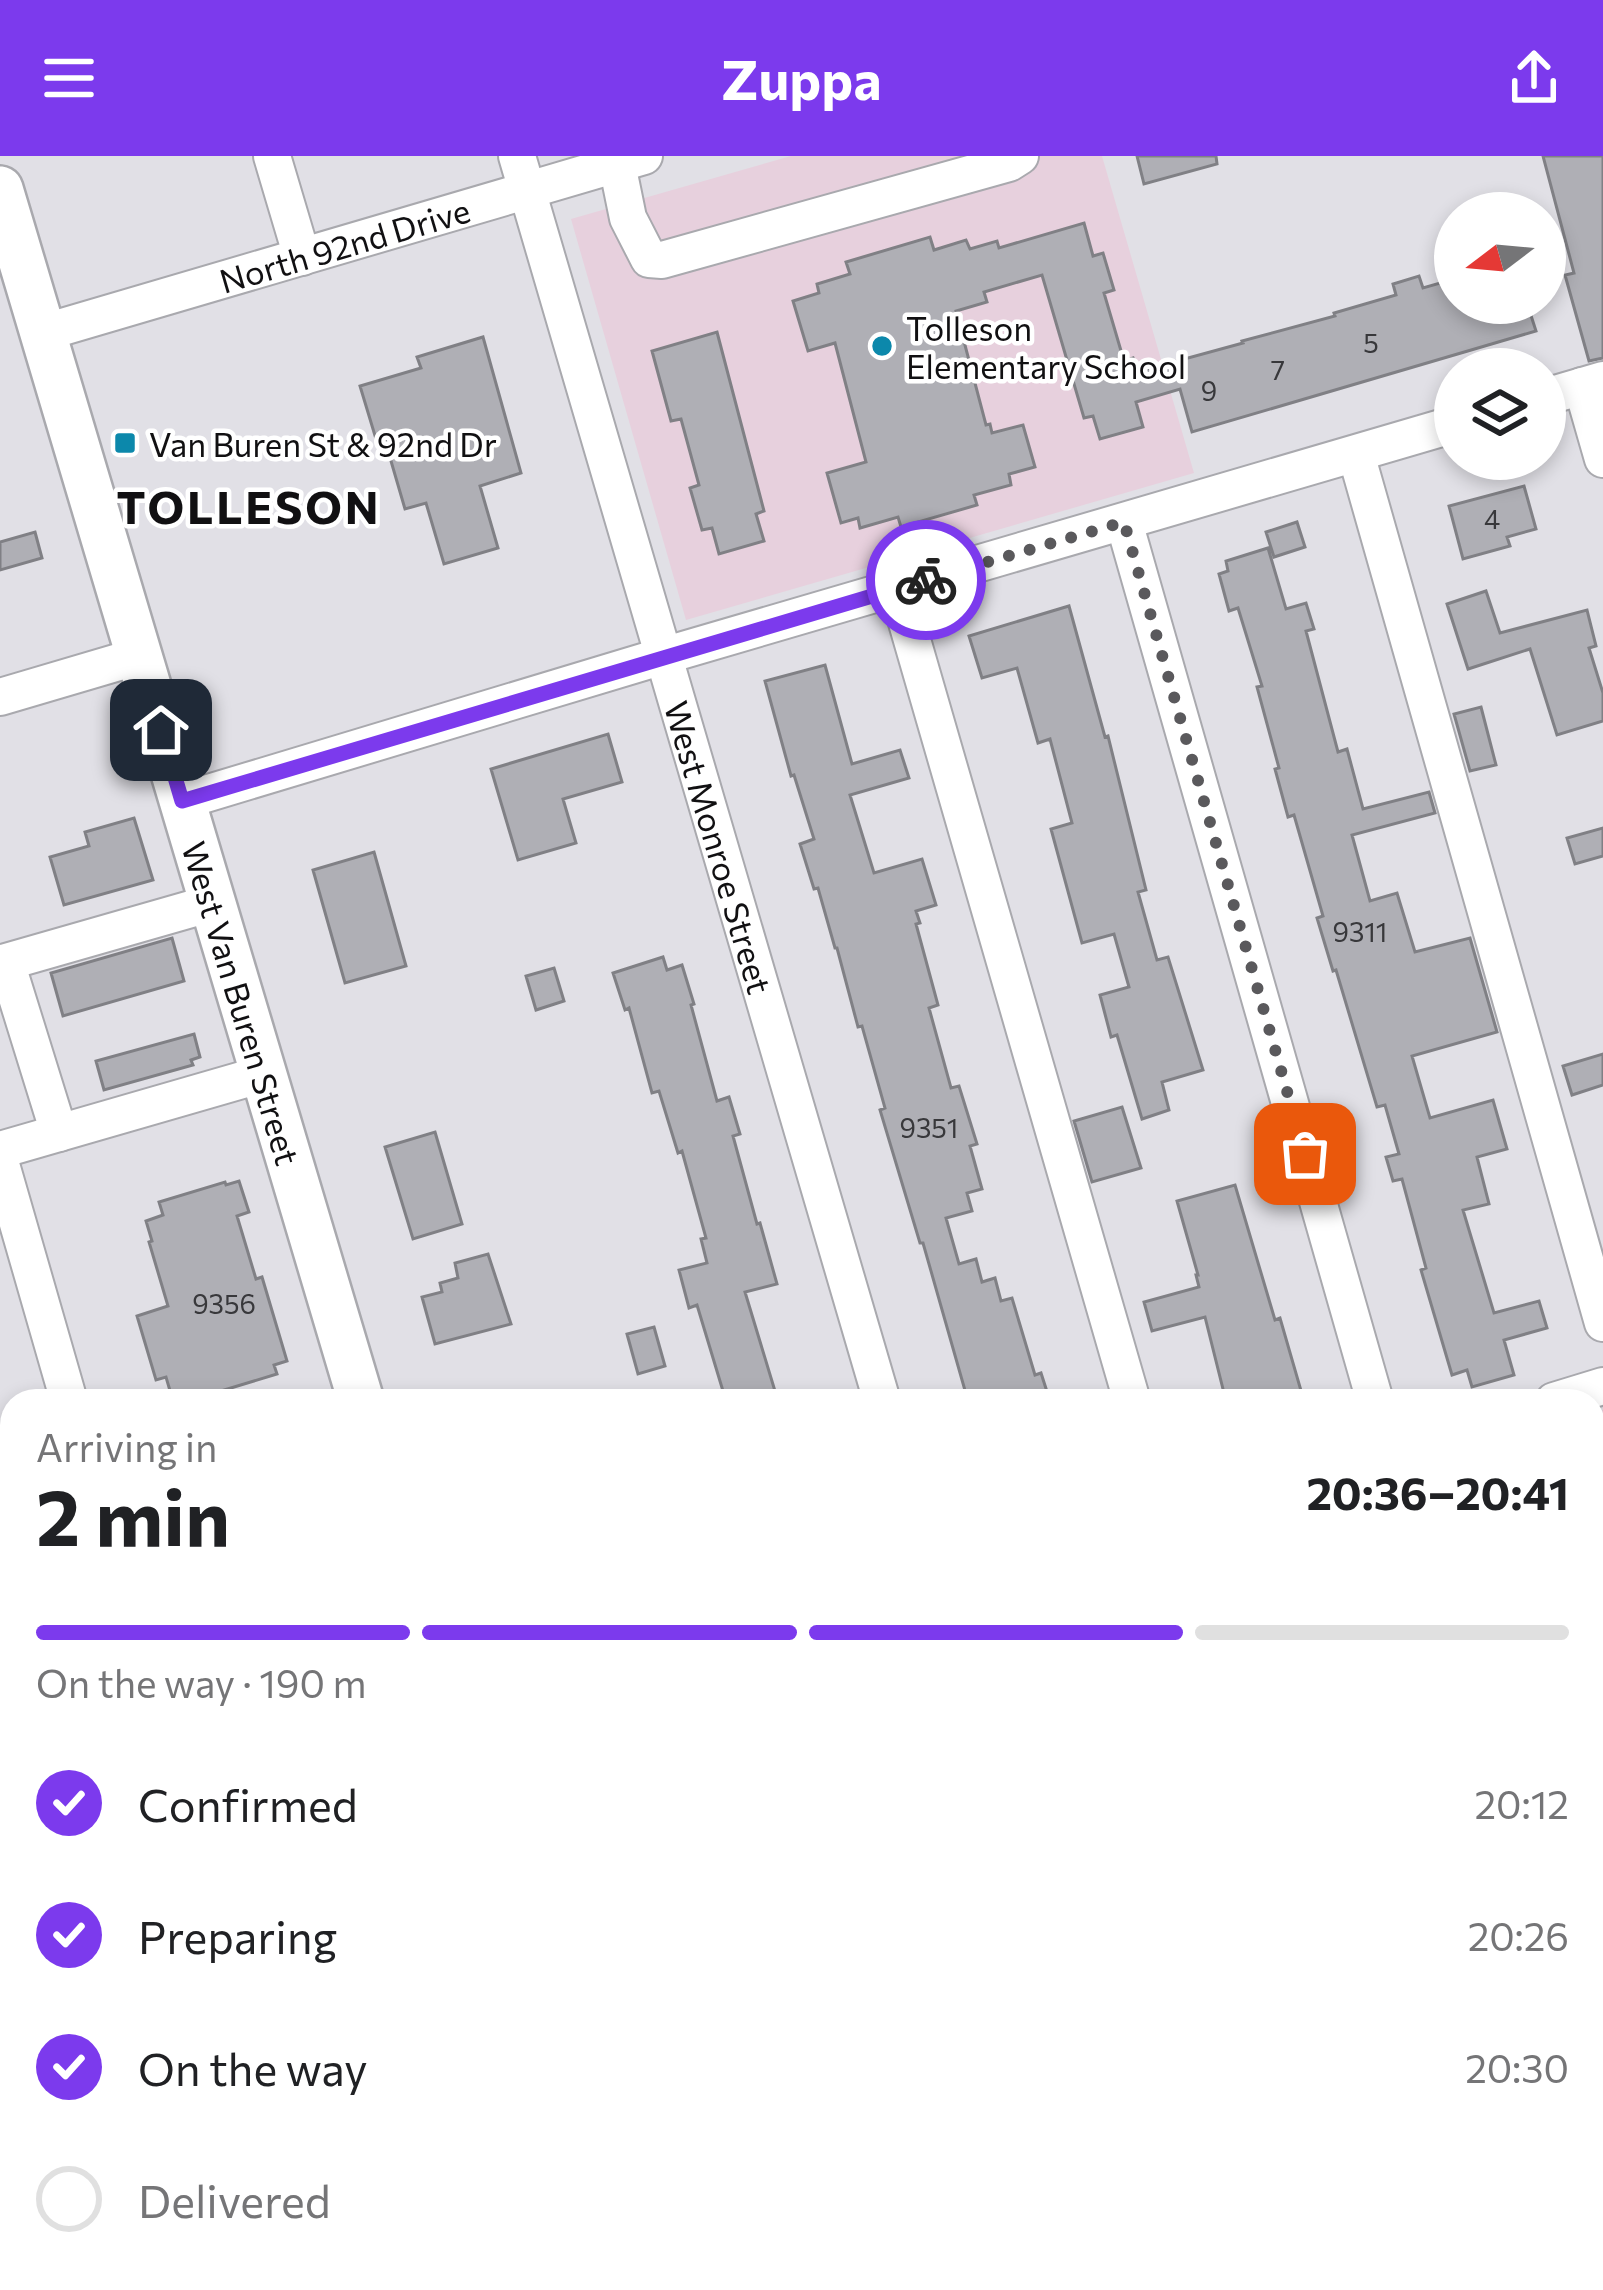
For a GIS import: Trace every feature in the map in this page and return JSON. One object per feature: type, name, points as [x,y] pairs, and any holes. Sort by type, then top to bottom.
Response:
[{"type":"main road","name":"West Van Buren Street","points":[[0,189],[357,1389]]},
{"type":"street","points":[[272,156],[302,257]]},
{"type":"street","points":[[630,160],[628,218],[649,259],[662,260],[1009,163],[1020,156]]},
{"type":"street","name":"North 92nd Drive","points":[[42,333],[302,257],[522,173],[630,160]]},
{"type":"street","name":"West Monroe Street","points":[[522,173],[879,1389]]},
{"type":"street","points":[[1592,383],[1603,459]]},
{"type":"street","points":[[182,801],[1434,430]]},
{"type":"street","points":[[1356,454],[1603,1323]]},
{"type":"street","points":[[1124,522],[1372,1389]]},
{"type":"street","points":[[897,588],[1129,1389]]},
{"type":"street","points":[[0,697],[139,656]]},
{"type":"street","points":[[58,1133],[6,962],[212,903]]},
{"type":"street","points":[[0,1150],[263,1074]]},
{"type":"street","points":[[0,1161],[66,1389]]},
{"type":"shaded area","name":"Tolleson Elementary School","points":[[791,156],[1102,156],[1194,473],[686,620],[571,219]]},
{"type":"building","points":[[1137,156],[1216,156],[1217,164],[1144,184]]},
{"type":"building","points":[[1543,156],[1603,156],[1603,358],[1589,361],[1566,279],[1574,273],[1566,243],[1566,192],[1553,192]]},
{"type":"building","points":[[1084,223],[1093,256],[1103,253],[1114,290],[1104,293],[1124,361],[1133,358],[1137,372],[1335,316],[1396,295],[1393,284],[1419,276],[1423,288],[1434,285],[1434,324],[1534,324],[1536,331],[1478,348],[1434,348],[1434,361],[1192,432],[1180,389],[1136,402],[1143,427],[1100,439],[1093,416],[1084,418],[1042,275],[984,292],[987,302],[956,311],[986,425],[990,424],[992,433],[1023,425],[1035,467],[1009,474],[1011,485],[974,495],[977,505],[901,527],[898,517],[860,528],[858,518],[841,523],[827,473],[866,462],[835,343],[808,351],[793,301],[819,293],[817,284],[850,274],[846,262],[930,237],[934,250],[966,240],[970,249],[997,241],[999,248]]},
{"type":"building","points":[[717,332],[764,511],[756,514],[764,541],[719,554],[712,528],[702,530],[690,488],[699,485],[681,419],[671,421],[652,351]]},
{"type":"building","points":[[483,337],[521,473],[480,486],[498,548],[444,564],[426,503],[405,509],[384,437],[376,439],[360,386],[421,368],[417,357]]},
{"type":"building","points":[[1524,486],[1536,529],[1507,537],[1510,546],[1463,559],[1449,506]]},
{"type":"building","points":[[1297,522],[1305,547],[1274,557],[1266,532]]},
{"type":"building","points":[[35,532],[42,558],[0,570],[0,542]]},
{"type":"building","points":[[1268,548],[1286,609],[1306,603],[1314,629],[1306,631],[1338,752],[1347,749],[1363,809],[1429,792],[1435,813],[1352,835],[1370,901],[1397,893],[1415,952],[1470,938],[1497,1032],[1412,1056],[1430,1118],[1493,1100],[1507,1149],[1477,1157],[1489,1204],[1463,1210],[1494,1313],[1539,1301],[1547,1328],[1504,1340],[1514,1375],[1472,1387],[1467,1370],[1452,1375],[1421,1270],[1426,1268],[1402,1179],[1393,1181],[1386,1157],[1399,1154],[1385,1105],[1377,1107],[1333,971],[1317,918],[1323,916],[1294,815],[1288,817],[1275,769],[1279,768],[1257,687],[1262,686],[1238,608],[1229,611],[1219,574],[1228,571],[1226,561]]},
{"type":"building","points":[[1486,591],[1500,633],[1587,610],[1596,646],[1589,648],[1603,693],[1603,721],[1557,735],[1530,649],[1468,669],[1447,604]]},
{"type":"building","points":[[1069,606],[1108,736],[1146,890],[1138,892],[1157,960],[1168,957],[1203,1070],[1162,1082],[1169,1110],[1142,1119],[1100,995],[1129,987],[1114,934],[1082,943],[1051,829],[1072,823],[1050,739],[1038,743],[1017,668],[982,678],[969,636]]},
{"type":"building","points":[[825,665],[852,764],[900,750],[909,778],[850,795],[874,873],[922,859],[936,905],[916,911],[938,1005],[929,1008],[951,1088],[959,1086],[977,1144],[970,1146],[982,1189],[967,1193],[972,1211],[946,1218],[959,1264],[976,1259],[982,1282],[995,1278],[1001,1301],[1012,1298],[1035,1375],[1041,1373],[1046,1389],[965,1389],[880,1110],[885,1108],[862,1026],[858,1027],[818,888],[814,889],[800,844],[814,839],[765,681]]},
{"type":"building","points":[[1481,707],[1496,765],[1470,771],[1454,714]]},
{"type":"building","points":[[608,734],[622,782],[563,799],[576,843],[518,860],[491,769]]},
{"type":"building","points":[[134,818],[153,880],[64,905],[50,857],[89,846],[85,832]]},
{"type":"building","points":[[1603,828],[1603,856],[1575,864],[1567,838]]},
{"type":"building","points":[[374,852],[406,966],[345,983],[313,870]]},
{"type":"building","points":[[172,938],[184,981],[63,1016],[51,973]]},
{"type":"building","points":[[663,957],[667,970],[682,965],[717,1101],[729,1097],[740,1134],[733,1136],[777,1284],[745,1292],[774,1389],[722,1389],[697,1305],[689,1308],[679,1270],[707,1263],[701,1239],[706,1238],[682,1151],[678,1153],[659,1091],[652,1093],[629,1008],[625,1010],[613,973]]},
{"type":"building","points":[[554,968],[564,1001],[536,1010],[526,976]]},
{"type":"building","points":[[194,1034],[200,1057],[191,1060],[193,1065],[104,1090],[96,1061]]},
{"type":"building","points":[[1603,1054],[1603,1085],[1572,1095],[1563,1066]]},
{"type":"building","points":[[1122,1107],[1141,1168],[1092,1182],[1074,1121]]},
{"type":"building","points":[[435,1132],[462,1224],[413,1239],[385,1147]]},
{"type":"building","points":[[239,1181],[249,1212],[237,1216],[256,1279],[262,1277],[287,1361],[274,1365],[277,1374],[228,1389],[170,1389],[166,1377],[156,1380],[137,1316],[168,1306],[146,1221],[163,1215],[159,1202]]},
{"type":"building","points":[[1235,1185],[1301,1389],[1223,1389],[1205,1317],[1152,1331],[1144,1302],[1199,1287],[1177,1201]]},
{"type":"building","points":[[488,1254],[511,1324],[435,1344],[422,1297],[442,1292],[440,1283],[458,1278],[455,1263]]},
{"type":"building","points":[[654,1327],[665,1366],[638,1374],[627,1334]]},
{"type":"way so far","points":[[926,580],[1124,522],[1305,1154]]},
{"type":"place","name":"Tolleson Elementary School","points":[[882,346]]},
{"type":"place","name":"Van Buren St & 92nd Dr","points":[[125,443]]},
{"type":"district","name":"TOLLESON","points":[[249,505]]},
{"type":"route","points":[[161,730],[182,801],[926,580]]}]
